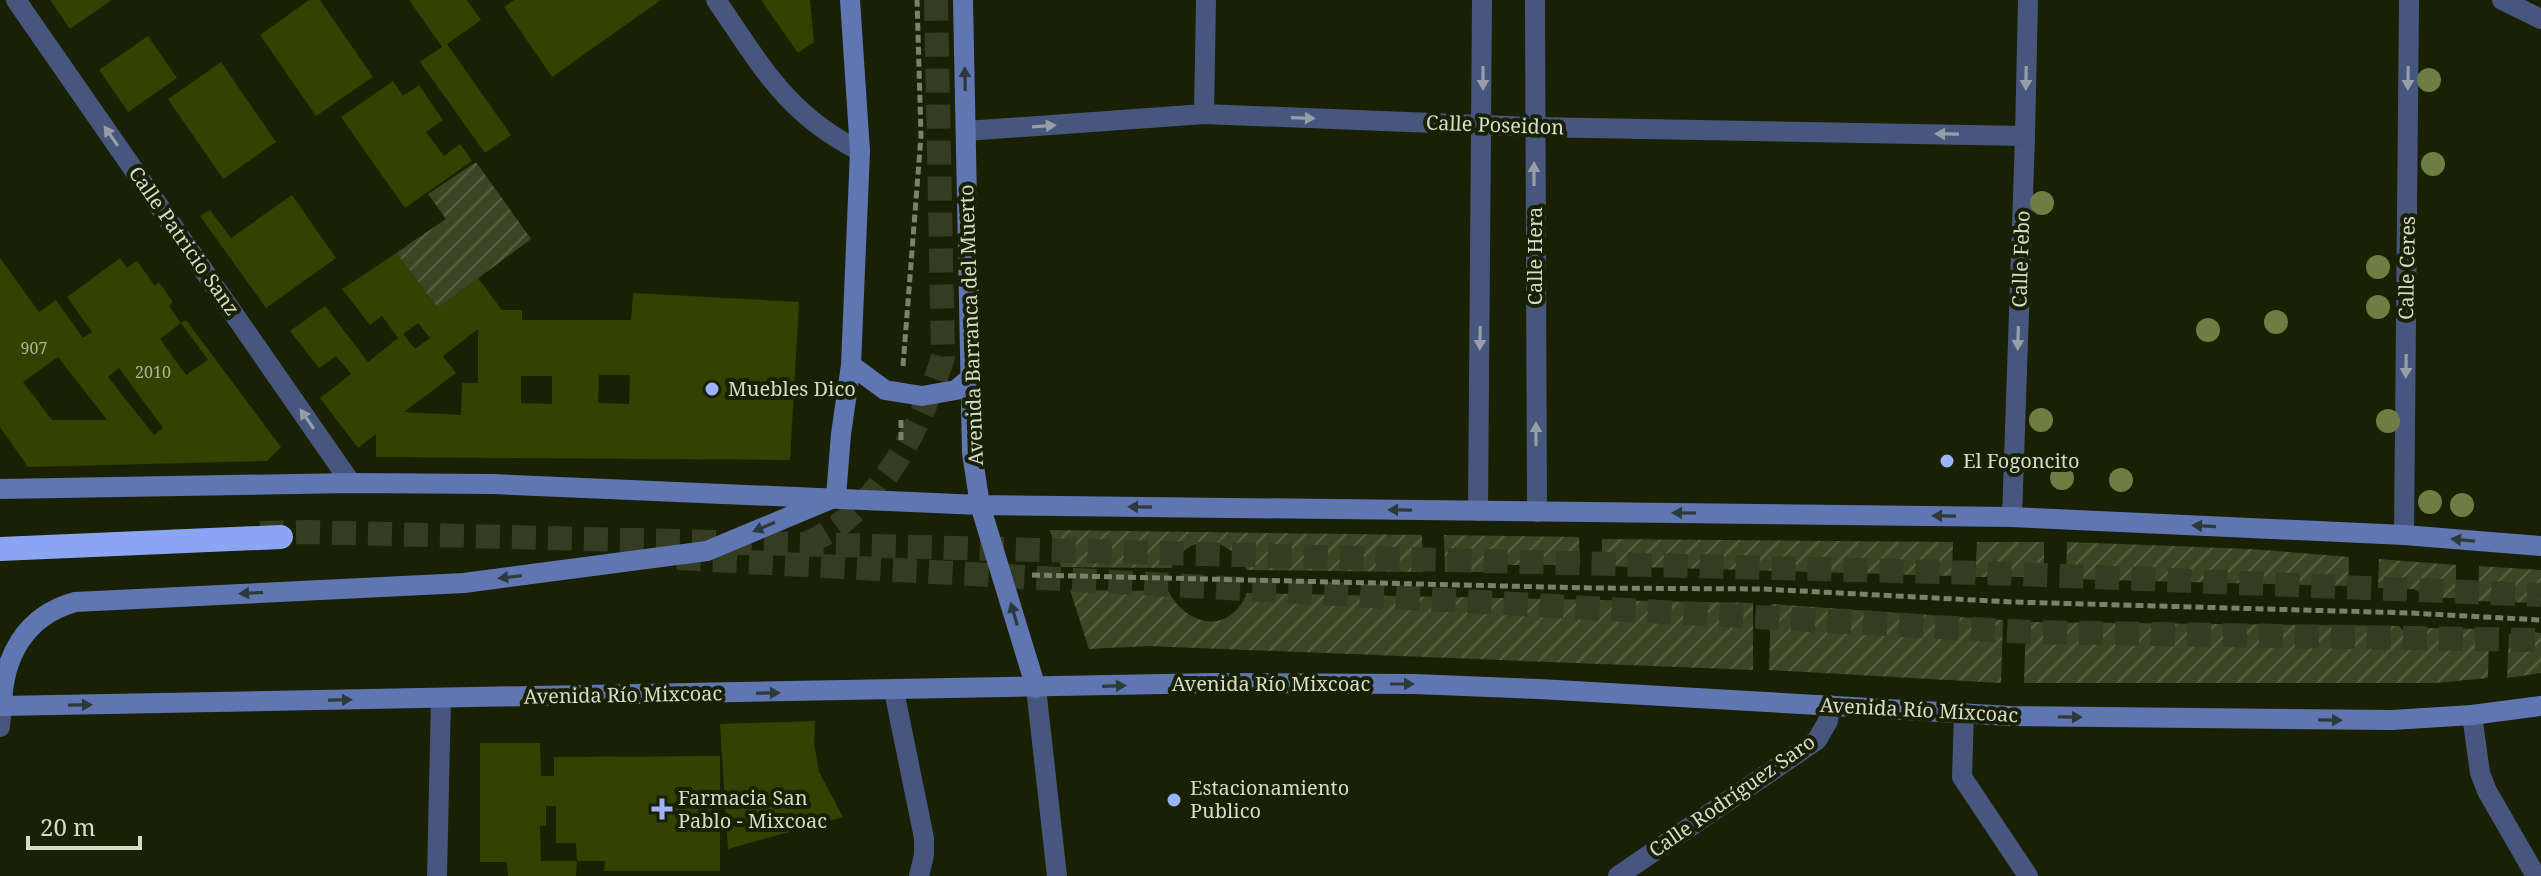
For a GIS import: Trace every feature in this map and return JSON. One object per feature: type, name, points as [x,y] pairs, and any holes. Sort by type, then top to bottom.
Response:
[{"type":"highway","points":[[0,549],[281,537]]},
{"type":"main road","points":[[836,497],[851,365],[860,151],[850,0]]},
{"type":"main road","name":"Avenida Barranca del Muerto","points":[[963,0],[972,453],[980,505],[1036,688]]},
{"type":"main road","points":[[851,365],[885,390],[922,396],[956,390],[971,377]]},
{"type":"main road","points":[[0,489],[351,483],[493,484],[980,505],[2012,517],[2404,535],[2541,546]]},
{"type":"main road","points":[[1,713],[4,676],[17,644],[42,617],[75,602],[464,583],[707,551],[836,497]]},
{"type":"main road","name":"Avenida Río Mixcoac","points":[[1,713],[441,698],[1216,683],[1414,684],[1539,689],[2010,716],[2392,720],[2472,715],[2541,706]]},
{"type":"street","name":"Calle Patricio Sanz","points":[[16,0],[351,483]]},
{"type":"street","points":[[716,0],[772,83],[796,109],[837,140],[860,151]]},
{"type":"street","points":[[1204,114],[1206,0]]},
{"type":"street","points":[[1478,511],[1482,0]]},
{"type":"street","name":"Calle Hera","points":[[1535,0],[1537,512]]},
{"type":"street","name":"Calle Febo","points":[[2012,517],[2028,0]]},
{"type":"street","name":"Calle Ceres","points":[[2404,535],[2409,0]]},
{"type":"street","points":[[2502,0],[2541,19]]},
{"type":"street","name":"Calle Poseidon","points":[[966,131],[1204,114],[1534,127],[2025,136]]},
{"type":"street","points":[[1036,688],[1057,876]]},
{"type":"street","points":[[894,691],[924,838],[919,876]]},
{"type":"street","points":[[437,876],[441,698]]},
{"type":"street","name":"Calle Rodríguez Saro","points":[[1618,876],[1817,740],[1828,721],[1830,705]]},
{"type":"street","points":[[1964,713],[1962,777],[2028,876]]},
{"type":"street","points":[[2472,715],[2480,773],[2487,791],[2536,876]]},
{"type":"path","points":[[901,440],[901,392],[921,136],[917,0]]},
{"type":"path","points":[[1003,574],[1762,589],[2027,602],[2410,613],[2541,620]]},
{"type":"green space","points":[[476,162],[531,239],[438,308],[396,253],[446,219],[428,194]]},
{"type":"green space","points":[[1050,530],[1422,535],[1423,572],[1247,570],[1230,550],[1209,542],[1188,548],[1171,568],[1061,567]]},
{"type":"green space","points":[[1444,535],[1579,537],[1580,565],[1506,565],[1498,572],[1445,572]]},
{"type":"green space","points":[[1602,539],[1953,542],[1952,576],[1602,566]]},
{"type":"green space","points":[[1977,542],[2044,542],[2044,577],[1975,577]]},
{"type":"green space","points":[[2067,542],[2251,549],[2349,557],[2348,586],[2066,579]]},
{"type":"green space","points":[[2379,559],[2456,565],[2456,598],[2431,598],[2414,589],[2378,588]]},
{"type":"green space","points":[[2479,566],[2541,570],[2541,603],[2478,601]]},
{"type":"green space","points":[[1070,590],[1168,591],[1186,612],[1208,621],[1230,616],[1247,593],[1753,603],[1753,670],[1148,646],[1089,649]]},
{"type":"green space","points":[[1771,604],[2003,620],[2001,683],[1769,670]]},
{"type":"green space","points":[[2026,622],[2399,626],[2413,634],[2428,628],[2482,629],[2489,634],[2488,678],[2435,683],[2024,683]]},
{"type":"green space","points":[[2519,631],[2541,633],[2541,673],[2507,678],[2509,634]]},
{"type":"building","points":[[50,0],[112,0],[70,29]]},
{"type":"building","points":[[309,0],[320,0],[373,77],[316,116],[260,35]]},
{"type":"building","points":[[409,0],[467,0],[481,20],[447,44],[511,135],[485,153],[420,62],[442,47]]},
{"type":"building","points":[[514,0],[661,0],[552,77],[504,7]]},
{"type":"building","points":[[761,0],[810,0],[814,42],[798,53]]},
{"type":"building","points":[[148,36],[177,78],[128,112],[99,70]]},
{"type":"building","points":[[221,62],[276,142],[223,179],[168,99]]},
{"type":"building","points":[[393,81],[403,96],[419,85],[443,120],[426,132],[444,156],[460,144],[472,161],[405,208],[341,117]]},
{"type":"building","points":[[292,195],[336,258],[266,308],[200,216],[210,210],[231,238]]},
{"type":"building","points":[[396,253],[438,308],[478,278],[502,310],[522,310],[522,320],[631,320],[633,293],[799,302],[790,460],[376,457],[376,434],[358,448],[320,398],[351,374],[336,356],[319,368],[290,331],[325,306],[368,362],[398,338],[382,316],[370,325],[342,289]],"holes":[[[418,323],[430,338],[415,349],[403,334]],[[478,329],[478,383],[462,383],[461,415],[404,412],[456,373],[443,356]],[[599,375],[630,375],[629,404],[598,403]],[[521,376],[552,376],[552,404],[521,403]]]},
{"type":"building","points":[[0,258],[39,312],[56,300],[83,338],[92,332],[67,297],[120,258],[127,268],[137,261],[155,286],[159,282],[173,302],[169,306],[181,323],[186,320],[281,447],[267,461],[28,467],[0,427]],"holes":[[[181,323],[208,360],[186,375],[160,339]],[[58,357],[107,420],[52,420],[23,382]],[[119,368],[163,428],[154,435],[108,377]]]},
{"type":"building","points":[[815,721],[814,743],[819,772],[843,817],[728,849],[720,724]]},
{"type":"building","points":[[480,743],[540,743],[541,776],[554,776],[554,757],[720,756],[720,871],[604,871],[605,861],[577,861],[576,876],[508,876],[507,862],[480,862]],"holes":[[[546,806],[556,806],[556,843],[576,843],[577,861],[541,861],[540,826],[546,826]]]},
{"type":"tunnel","points":[[805,544],[855,512],[893,466],[922,412],[943,357],[936,0]]},
{"type":"tunnel","points":[[260,533],[2018,574],[2541,595]]},
{"type":"tunnel","points":[[677,558],[2029,632],[2541,640]]},
{"type":"place","name":"Muebles Dico","points":[[712,389]]},
{"type":"place","name":"El Fogoncito","points":[[1947,461]]},
{"type":"place","name":"Estacionamiento Publico","points":[[1174,800]]},
{"type":"place","name":"Farmacia San Pablo - Mixcoac","points":[[662,809]]}]
